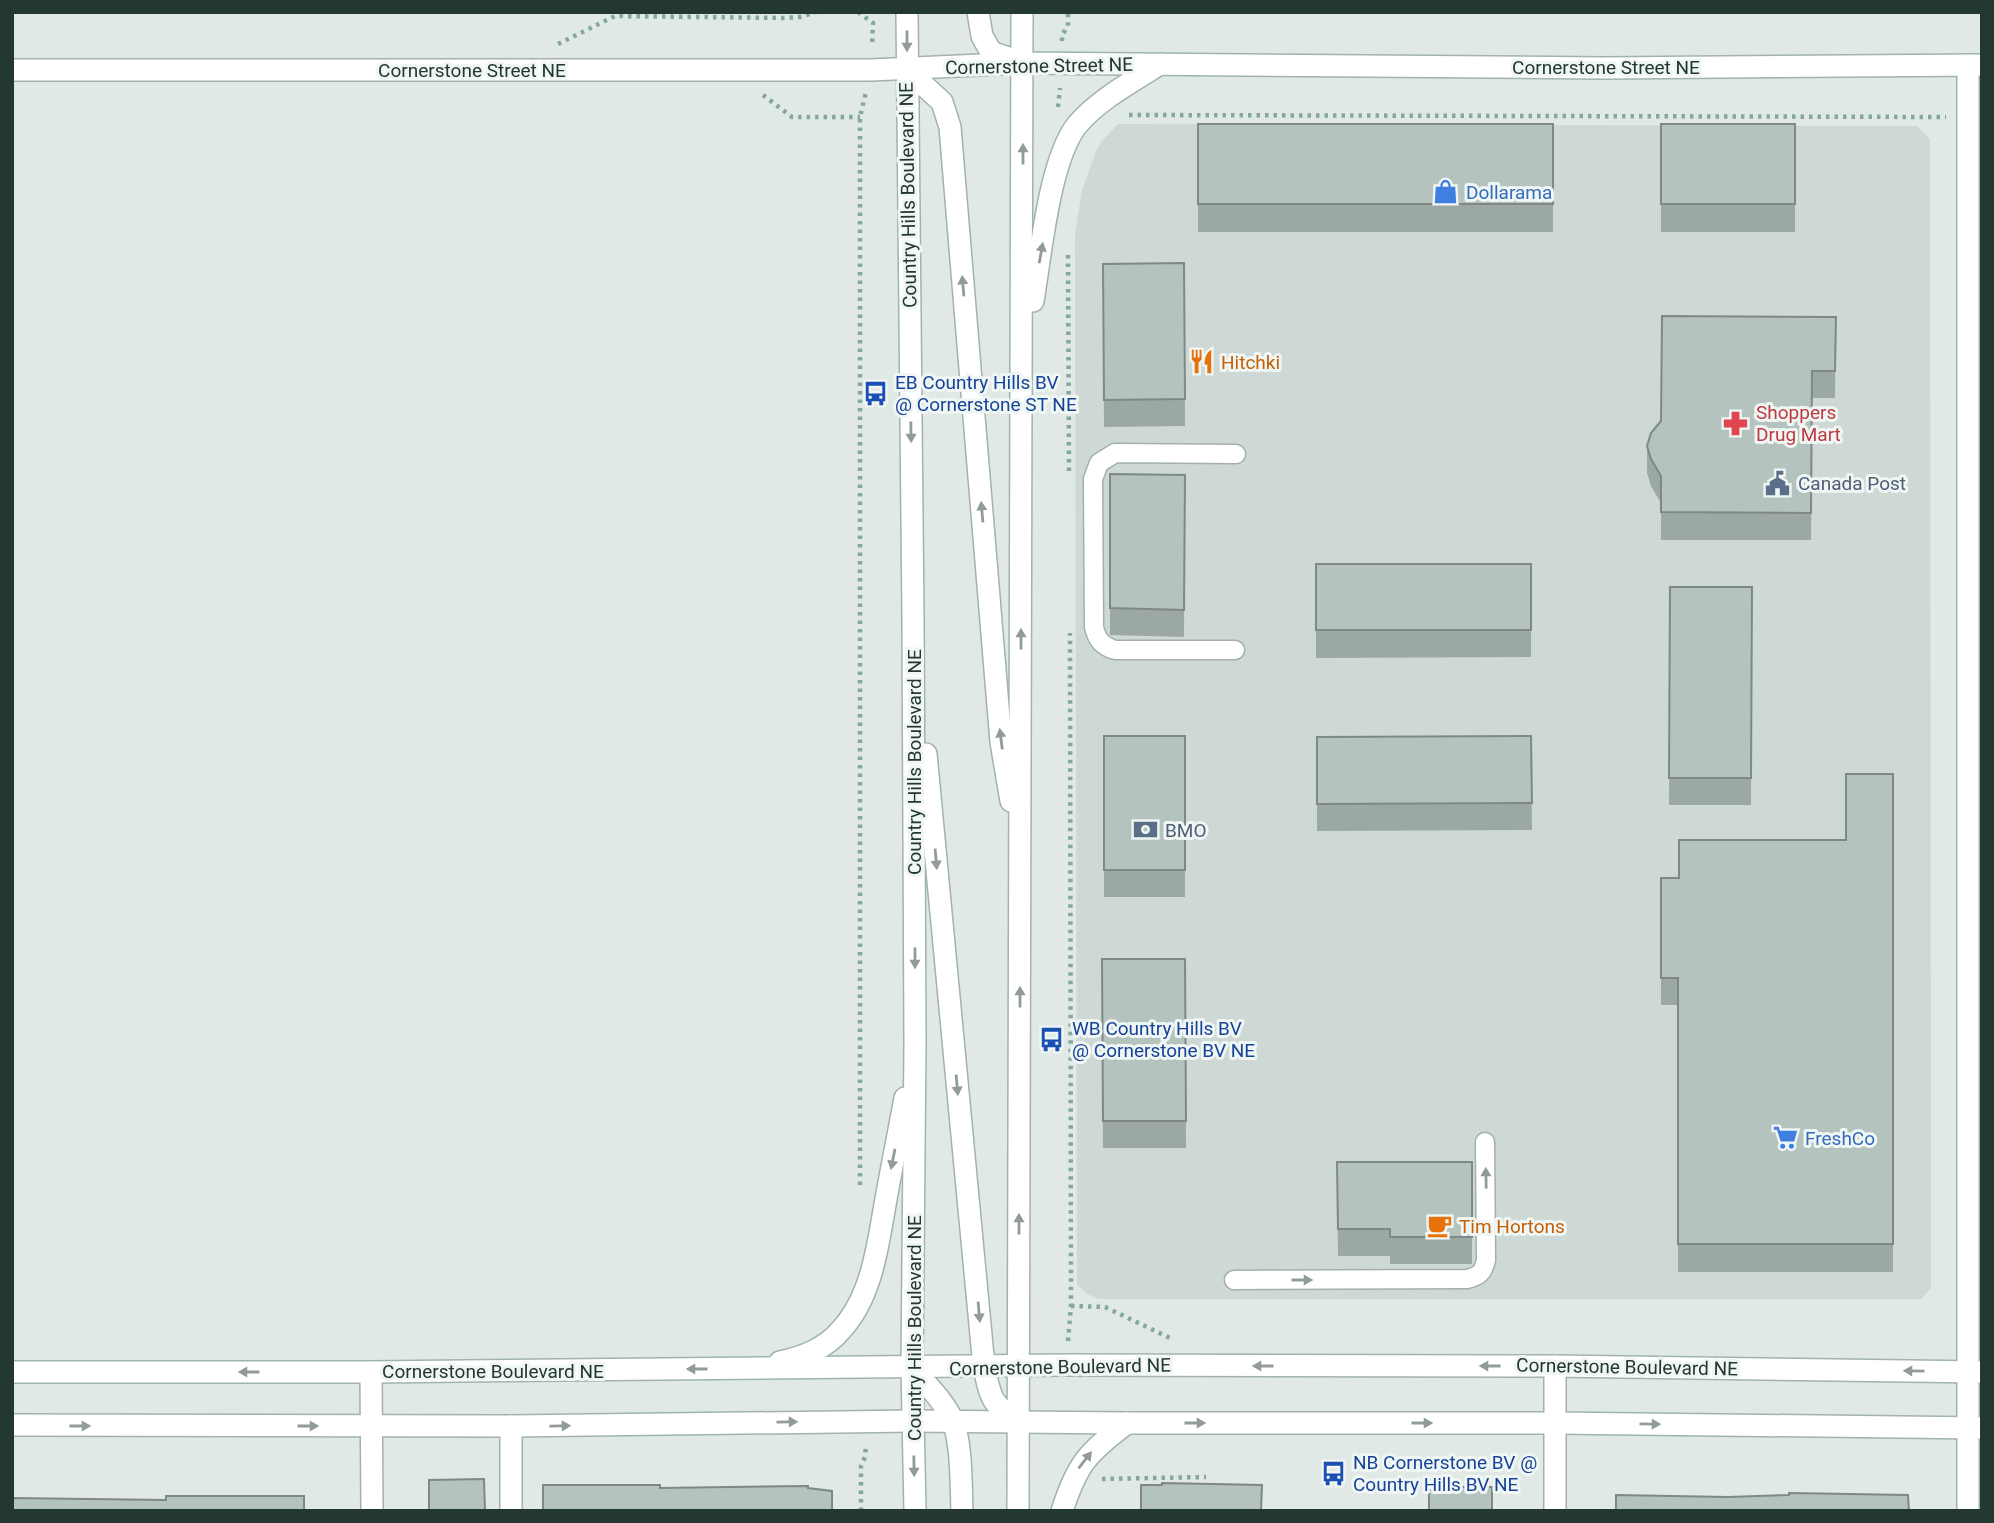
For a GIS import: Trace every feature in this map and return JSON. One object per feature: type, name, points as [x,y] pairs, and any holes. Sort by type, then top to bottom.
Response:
[{"type":"street","name":"Country Hills Boulevard NE","points":[[907,12],[913,620],[915,1044],[912,1368],[915,1511]]},
{"type":"street","points":[[978,12],[982,36],[990,52],[1023,63]]},
{"type":"street","points":[[1018,1511],[1022,12]]},
{"type":"street","name":"Cornerstone Street NE","points":[[12,70],[907,70],[1023,63],[1604,68],[1975,65]]},
{"type":"street","points":[[1022,393],[1032,306],[1052,190],[1064,144],[1079,123],[1105,99],[1161,63]]},
{"type":"street","points":[[1968,1511],[1975,1428],[1975,934],[1968,117],[1975,65]]},
{"type":"street","points":[[907,70],[942,102],[950,127],[1001,743],[1021,855]]},
{"type":"street","points":[[913,620],[984,1367],[989,1393],[996,1407],[1018,1422]]},
{"type":"street","points":[[749,1369],[802,1357],[826,1344],[841,1331],[853,1315],[868,1284],[876,1254],[915,1044]]},
{"type":"street","name":"Cornerstone Boulevard NE","points":[[12,1372],[371,1372],[1067,1365],[1555,1366],[1975,1372]]},
{"type":"street","points":[[1555,1366],[1555,1511]]},
{"type":"street","points":[[912,1368],[953,1421],[960,1462],[962,1511]]},
{"type":"street","points":[[371,1372],[372,1511]]},
{"type":"street","points":[[12,1425],[511,1426],[953,1421],[1555,1423],[1975,1428]]},
{"type":"street","points":[[1062,1511],[1078,1469],[1101,1442],[1126,1423]]},
{"type":"street","points":[[511,1426],[511,1511]]},
{"type":"lane","points":[[1235,650],[1115,650],[1105,647],[1097,638],[1094,627],[1093,479],[1098,463],[1115,453],[1237,454]]},
{"type":"lane","points":[[1234,1280],[1467,1279],[1478,1276],[1484,1270],[1486,1260],[1485,1142]]},
{"type":"path","points":[[615,16],[800,18],[816,12]]},
{"type":"path","points":[[858,12],[873,23],[871,70],[860,117],[860,1197]]},
{"type":"path","points":[[1125,115],[1968,117]]},
{"type":"path","points":[[792,117],[860,117]]},
{"type":"path","points":[[1068,249],[1069,486]]},
{"type":"path","points":[[1067,1365],[1071,1306],[1070,626]]},
{"type":"path","points":[[1071,1306],[1105,1307],[1179,1342]]},
{"type":"path","points":[[861,1511],[860,1466],[865,1457],[867,1421]]},
{"type":"path","points":[[1078,1469],[1095,1481],[1206,1477]]},
{"type":"shaded area","points":[[1118,124],[1917,126],[1930,139],[1931,1288],[1921,1299],[1099,1299],[1087,1294],[1077,1285],[1075,235],[1082,190],[1095,154],[1101,142]]},
{"type":"building","points":[[1198,124],[1553,124],[1553,204],[1198,204]]},
{"type":"building","points":[[1661,124],[1795,124],[1795,204],[1661,204]]},
{"type":"building","points":[[1184,263],[1185,399],[1104,400],[1103,264]]},
{"type":"building","name":"Shoppers Drug Mart","points":[[1662,316],[1836,317],[1835,371],[1812,371],[1811,513],[1661,512],[1661,476],[1647,446],[1651,433],[1661,421]]},
{"type":"building","points":[[1110,474],[1185,475],[1184,610],[1110,608]]},
{"type":"building","points":[[1316,564],[1531,564],[1531,630],[1316,630]]},
{"type":"building","points":[[1670,587],[1752,587],[1751,778],[1669,778]]},
{"type":"building","name":"BMO","points":[[1104,736],[1185,736],[1185,870],[1104,870]]},
{"type":"building","points":[[1531,736],[1532,803],[1317,804],[1317,737]]},
{"type":"building","name":"FreshCo","points":[[1846,774],[1893,774],[1893,1244],[1678,1244],[1678,978],[1661,978],[1661,878],[1679,878],[1679,840],[1846,840]]},
{"type":"building","points":[[1102,959],[1185,959],[1186,1121],[1103,1121]]},
{"type":"building","points":[[1337,1162],[1472,1162],[1472,1237],[1390,1237],[1390,1229],[1338,1229]]},
{"type":"building","points":[[484,1479],[485,1511],[429,1511],[429,1480]]},
{"type":"building","points":[[543,1485],[660,1485],[660,1488],[808,1486],[832,1491],[832,1511],[543,1511]]},
{"type":"building","points":[[1141,1485],[1262,1485],[1261,1511],[1141,1511]]},
{"type":"building","points":[[1436,1487],[1492,1487],[1492,1511],[1429,1511],[1429,1490],[1436,1490]]},
{"type":"building","points":[[1789,1493],[1908,1495],[1909,1511],[1616,1511],[1616,1495],[1728,1497]]},
{"type":"building","points":[[166,1496],[304,1496],[304,1511],[12,1511],[12,1498],[166,1500]]},
{"type":"place","name":"Dollarama","points":[[1446,192]]},
{"type":"place","name":"Hitchki","points":[[1201,362]]},
{"type":"place","name":"EB Country Hills BV @ Cornerstone ST NE","points":[[875,393]]},
{"type":"place","name":"Shoppers Drug Mart","points":[[1736,423]]},
{"type":"place","name":"Canada Post","points":[[1778,483]]},
{"type":"place","name":"BMO","points":[[1145,830]]},
{"type":"place","name":"WB Country Hills BV @ Cornerstone BV NE","points":[[1052,1039]]},
{"type":"place","name":"FreshCo","points":[[1785,1138]]},
{"type":"place","name":"Tim Hortons","points":[[1439,1226]]},
{"type":"place","name":"NB Cornerstone BV @ Country Hills BV NE","points":[[1333,1473]]}]
